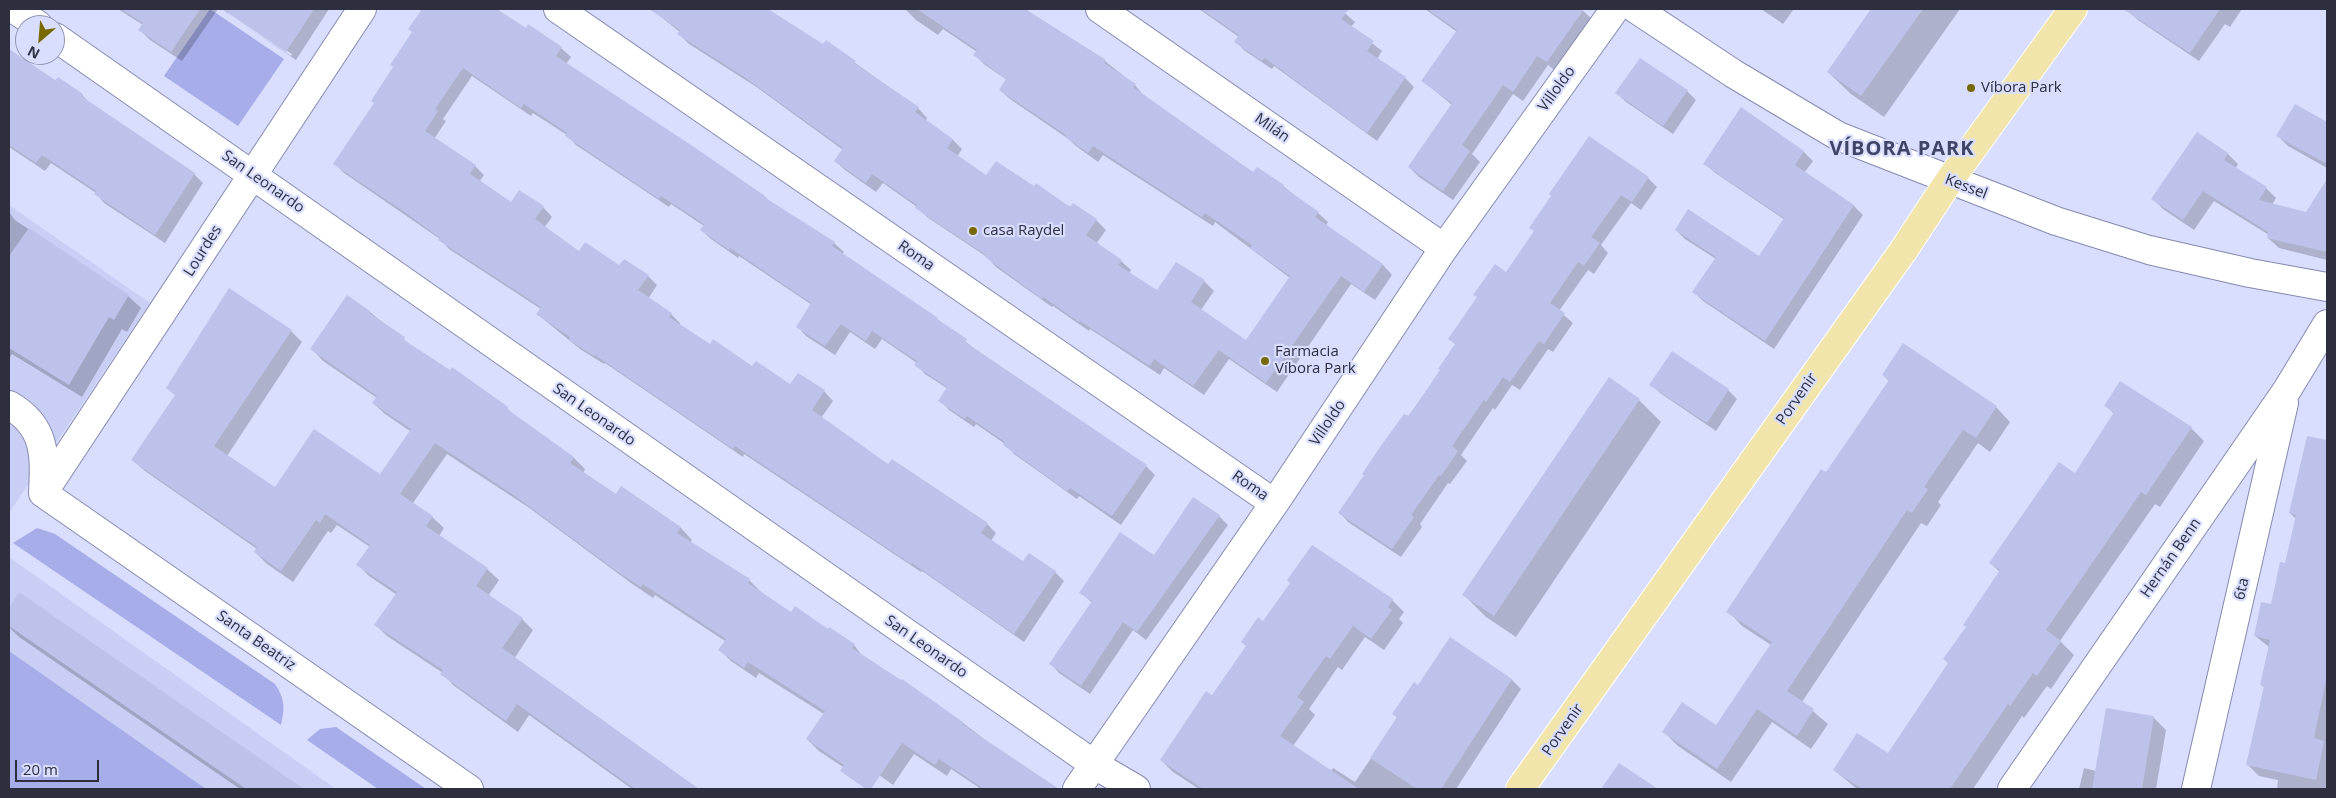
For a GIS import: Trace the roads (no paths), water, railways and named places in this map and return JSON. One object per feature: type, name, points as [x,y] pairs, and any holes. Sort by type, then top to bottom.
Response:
[{"type":"main road","name":"Porvenir","points":[[1520,789],[1903,251],[1949,181],[2073,9]]},
{"type":"street","name":"Lourdes","points":[[43,493],[362,9]]},
{"type":"street","name":"Roma","points":[[558,9],[1274,503]]},
{"type":"street","name":"Milán","points":[[1100,9],[1444,248]]},
{"type":"street","name":"Villoldo","points":[[1078,789],[1274,503],[1444,248],[1615,9]]},
{"type":"street","name":"Kessel","points":[[1636,9],[1726,69],[1838,136],[1949,181],[2056,221],[2149,250],[2327,287]]},
{"type":"street","name":"San Leonardo","points":[[65,44],[1095,765],[1136,789]]},
{"type":"street","name":"Hernán Benn","points":[[2012,789],[2287,390],[2327,324]]},
{"type":"street","name":"6ta","points":[[2196,789],[2287,390]]},
{"type":"street","points":[[9,406],[21,412],[39,434],[45,457],[43,493]]},
{"type":"street","name":"Santa Beatriz","points":[[43,493],[469,789]]},
{"type":"place","name":"Víbora Park","points":[[1971,88]]},
{"type":"place","name":"casa Raydel","points":[[973,231]]},
{"type":"place","name":"Farmacia Víbora Park","points":[[1265,361]]},
{"type":"district","name":"VÍBORA PARK","points":[[1902,149]]}]
